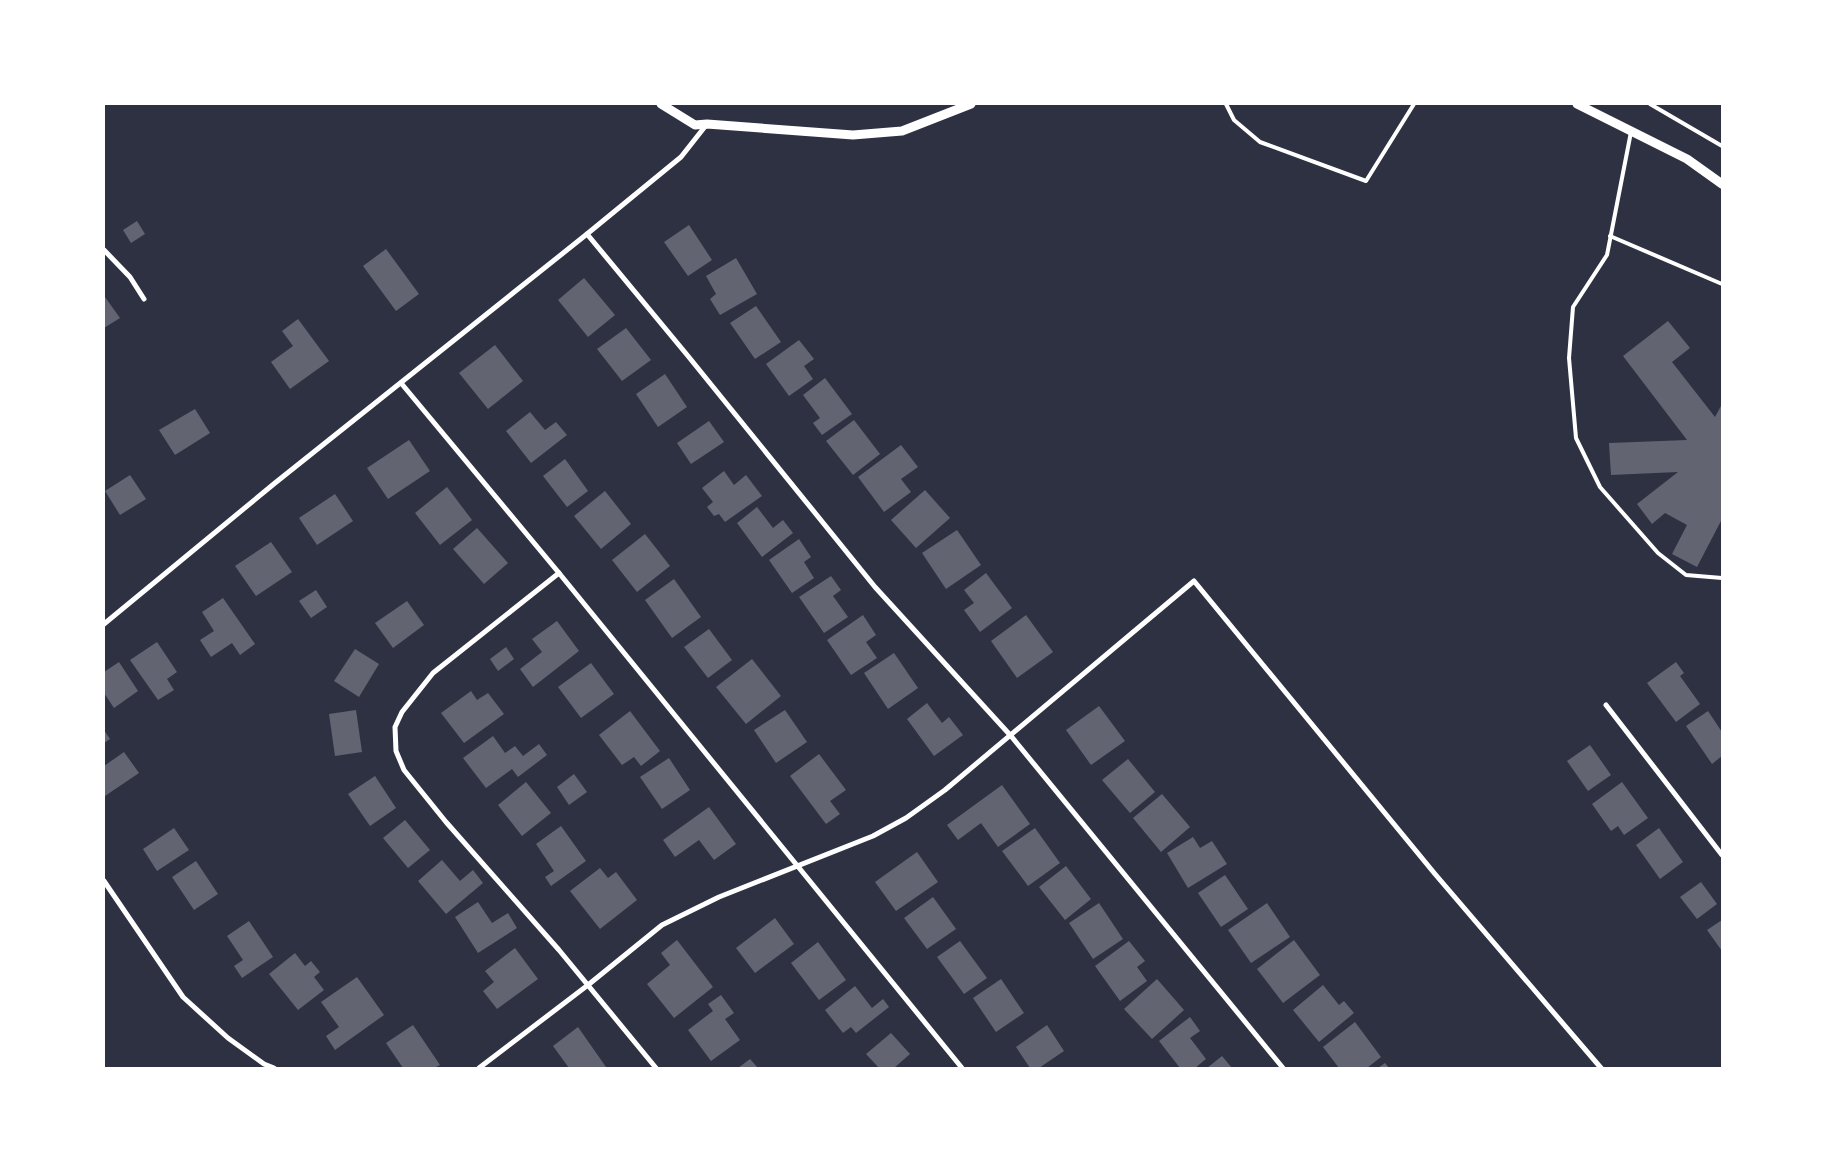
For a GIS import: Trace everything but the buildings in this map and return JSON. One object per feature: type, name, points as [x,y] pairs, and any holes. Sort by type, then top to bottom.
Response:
[{"type":"street","points":[[661,104],[694,125],[707,124],[853,135],[902,131],[971,104]]},
{"type":"street","points":[[1577,104],[1687,159],[1722,184]]},
{"type":"street","points":[[104,624],[680,157],[707,124]]},
{"type":"street","points":[[587,234],[875,588],[1011,736],[1283,1068]]},
{"type":"street","points":[[104,250],[130,277],[144,299]]},
{"type":"street","points":[[401,383],[559,573],[962,1068]]},
{"type":"street","points":[[559,573],[433,673],[402,712],[395,727],[396,751],[404,770],[446,822],[559,950],[656,1068]]},
{"type":"street","points":[[479,1068],[588,985],[662,925],[719,897],[797,864],[873,836],[906,818],[945,790],[1011,736],[1194,582],[1441,882],[1601,1068]]},
{"type":"street","points":[[1606,705],[1722,855]]},
{"type":"street","points":[[104,881],[183,997],[228,1038],[264,1064],[274,1068]]},
{"type":"lane","points":[[1226,104],[1234,120],[1260,142],[1366,181],[1414,104]]},
{"type":"lane","points":[[1650,104],[1722,146]]},
{"type":"lane","points":[[1631,132],[1607,255],[1573,307],[1569,358],[1576,438],[1600,487],[1658,554],[1686,576],[1722,578]]},
{"type":"lane","points":[[1610,236],[1722,284]]}]
